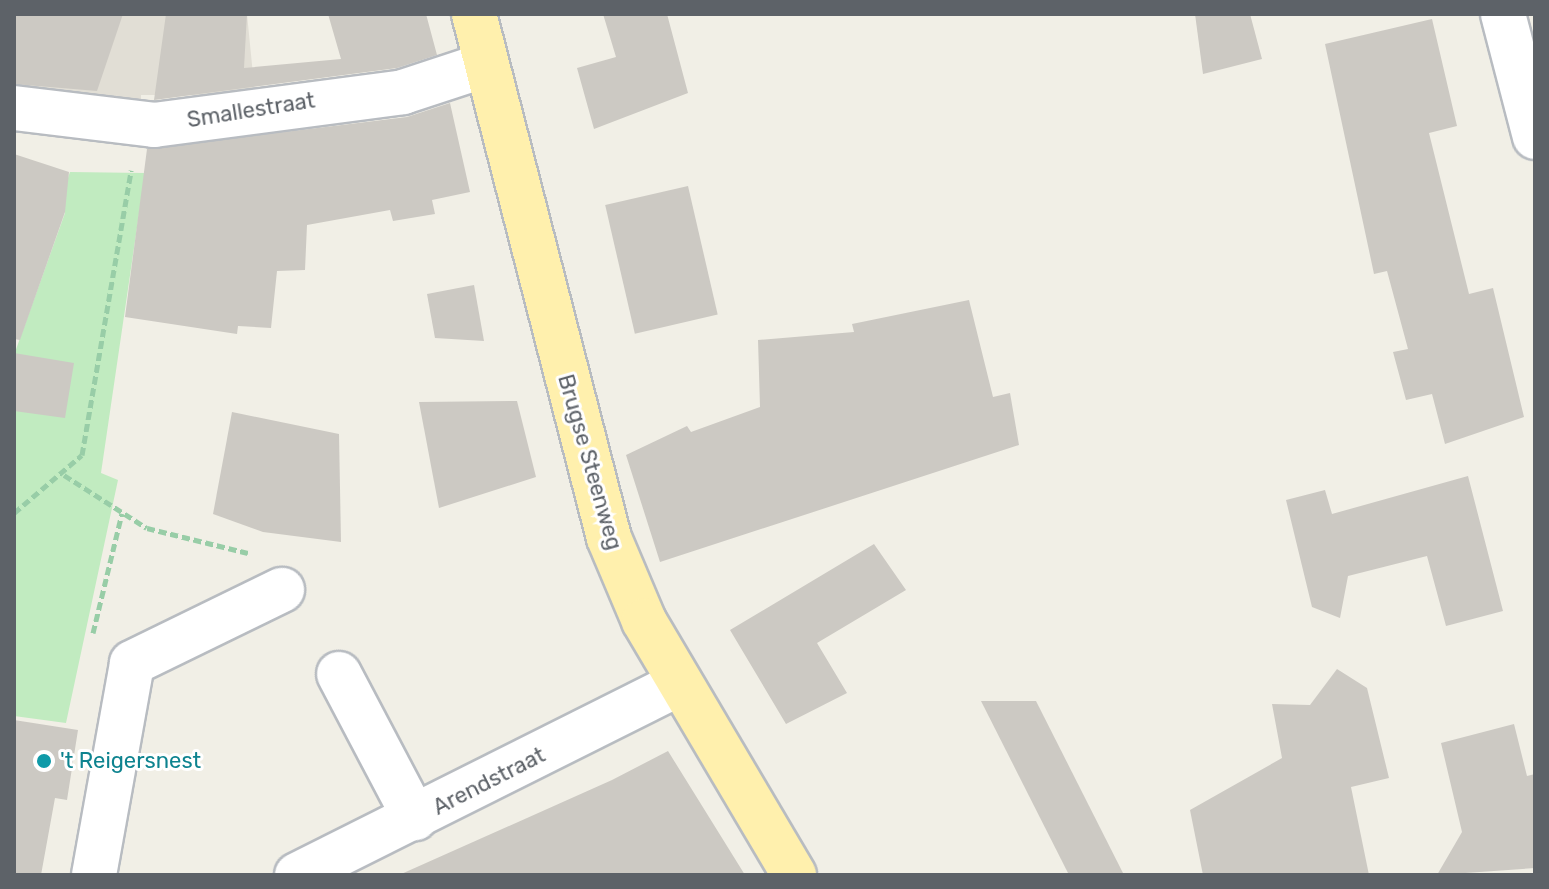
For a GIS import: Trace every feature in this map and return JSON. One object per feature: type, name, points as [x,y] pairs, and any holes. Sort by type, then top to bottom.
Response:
[{"type":"main road","name":"Brugse Steenweg","points":[[474,14],[609,538],[680,683],[794,875]]},
{"type":"street","points":[[1503,14],[1535,137]]},
{"type":"street","name":"Smallestraat","points":[[14,108],[137,126],[403,92],[485,65]]},
{"type":"street","points":[[94,875],[132,663],[282,590]]},
{"type":"street","points":[[339,674],[415,818]]},
{"type":"street","name":"Arendstraat","points":[[297,875],[680,683]]},
{"type":"path","points":[[14,513],[64,475],[82,455],[137,126]]},
{"type":"path","points":[[64,475],[147,528],[263,556],[282,590]]},
{"type":"path","points":[[122,513],[93,633],[132,663]]},
{"type":"shaded area","points":[[14,14],[247,14],[255,95],[141,95],[141,102],[14,84]]},
{"type":"green space","points":[[70,172],[145,173],[101,473],[118,480],[66,723],[14,716],[14,355],[65,213],[59,204]]},
{"type":"building","points":[[14,14],[123,14],[97,91],[14,84]]},
{"type":"building","points":[[166,14],[247,14],[244,68],[341,59],[328,14],[426,14],[437,55],[397,68],[154,100]]},
{"type":"building","points":[[603,14],[667,14],[688,93],[594,129],[577,68],[616,57]]},
{"type":"building","points":[[1195,14],[1250,14],[1262,59],[1203,74]]},
{"type":"building","points":[[1432,19],[1457,126],[1429,133],[1469,294],[1493,288],[1524,417],[1445,444],[1432,394],[1406,400],[1393,352],[1408,349],[1387,271],[1374,274],[1325,44]]},
{"type":"building","points":[[450,103],[470,192],[432,200],[435,214],[393,221],[390,210],[307,225],[305,270],[277,271],[271,328],[238,326],[237,334],[125,317],[147,149],[407,117]]},
{"type":"building","points":[[14,154],[69,172],[65,212],[20,340],[14,339]]},
{"type":"building","points":[[688,186],[718,315],[635,334],[605,205]]},
{"type":"building","points":[[474,285],[484,341],[435,338],[427,294]]},
{"type":"building","points":[[969,300],[993,397],[1010,393],[1019,445],[660,562],[626,455],[687,426],[691,432],[760,407],[758,340],[854,332],[852,324]]},
{"type":"building","points":[[14,353],[74,363],[65,418],[14,411]]},
{"type":"building","points":[[517,401],[536,477],[439,508],[419,402]]},
{"type":"building","points":[[232,412],[339,434],[341,542],[263,532],[213,514]]},
{"type":"building","points":[[1468,476],[1503,611],[1446,626],[1427,556],[1348,576],[1340,618],[1312,607],[1286,500],[1325,490],[1332,514]]},
{"type":"building","points":[[874,544],[906,590],[817,643],[847,693],[786,724],[730,630]]},
{"type":"building","points":[[1337,669],[1367,688],[1389,778],[1351,787],[1369,875],[1203,875],[1190,810],[1282,758],[1272,704],[1310,705]]},
{"type":"building","points":[[981,701],[1036,701],[1124,875],[1069,875]]},
{"type":"building","name":"'t Reigersnest","points":[[14,720],[78,730],[67,800],[55,798],[41,875],[14,875]]},
{"type":"building","points":[[1514,724],[1527,776],[1535,774],[1535,868],[1437,875],[1462,832],[1441,743]]},
{"type":"building","points":[[668,751],[745,875],[399,875],[612,780]]},
{"type":"place","name":"'t Reigersnest","points":[[44,761]]}]
